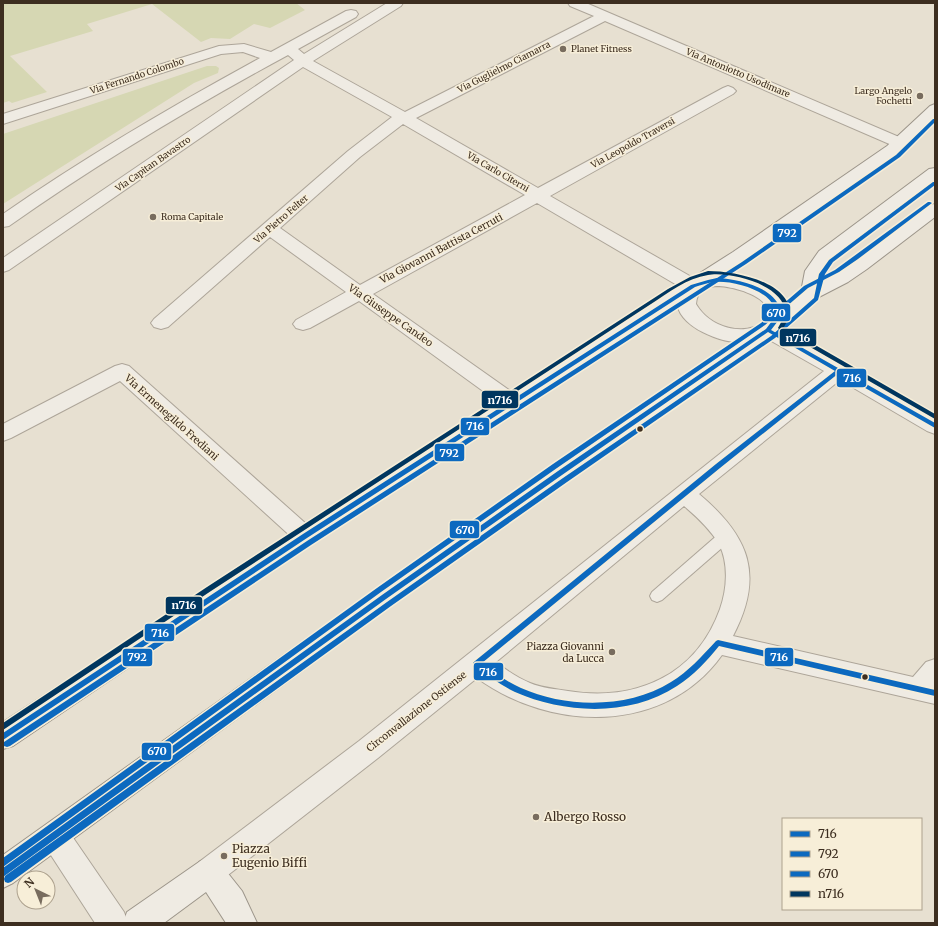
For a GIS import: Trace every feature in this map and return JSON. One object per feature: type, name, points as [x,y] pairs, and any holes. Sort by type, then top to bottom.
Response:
[{"type":"street","points":[[3,222],[43,194],[190,102],[372,3]]},
{"type":"street","name":"Via Capitan Bavastro","points":[[3,266],[302,61],[396,3]]},
{"type":"street","name":"Via Antoniotto Usodimare","points":[[575,3],[900,143]]},
{"type":"street","name":"Via Guglielmo Ciamarra","points":[[404,117],[425,108],[604,16]]},
{"type":"street","name":"Via Fernando Colombo","points":[[3,119],[218,50],[244,48],[273,57]]},
{"type":"street","points":[[289,48],[302,61]]},
{"type":"street","name":"Via Carlo Citerni","points":[[302,61],[404,117],[693,286]]},
{"type":"street","name":"Via Leopoldo Traversi","points":[[538,196],[728,91]]},
{"type":"street","points":[[3,737],[305,536],[693,286],[878,160],[900,143],[935,109]]},
{"type":"street","name":"Via Pietro Felter","points":[[161,323],[354,154],[385,129],[404,117]]},
{"type":"street","points":[[810,294],[814,272],[825,255],[935,173]]},
{"type":"street","name":"Via Giovanni Battista Cerruti","points":[[302,324],[538,196]]},
{"type":"street","points":[[3,873],[384,597],[560,472],[768,330],[810,294],[849,274],[935,209]]},
{"type":"street","name":"Via Giuseppe Candeo","points":[[270,229],[512,402]]},
{"type":"street","points":[[723,280],[745,284],[760,291],[772,300],[778,310],[778,318],[768,330],[750,335],[736,335],[710,328],[696,318],[688,308],[686,298],[693,286],[710,281],[723,280]]},
{"type":"street","points":[[768,330],[935,426]]},
{"type":"street","name":"Circonvallazione Ostiense","points":[[138,923],[209,872],[289,811],[477,663],[839,370]]},
{"type":"street","name":"Via Ermenegildo Frediani","points":[[3,433],[122,371],[305,536]]},
{"type":"street","points":[[477,663],[508,684],[524,692],[572,704],[620,705],[658,694],[680,680],[706,658],[718,643],[734,603],[738,578],[735,555],[726,536],[712,519],[685,494]]},
{"type":"street","points":[[718,643],[926,691],[935,670]]},
{"type":"street","points":[[55,836],[113,923]]},
{"type":"street","points":[[209,872],[230,902],[242,923]]},
{"type":"lane","points":[[657,596],[726,536]]},
{"type":"green space","points":[[3,3],[296,3],[305,10],[270,28],[254,24],[230,39],[211,38],[201,42],[152,4],[87,24],[93,31],[10,56],[47,92],[12,103],[9,101],[3,103]]},
{"type":"green space","points":[[207,66],[216,66],[219,68],[218,73],[194,83],[3,204],[3,134]]},
{"type":"transit line","name":"792","points":[[7,744],[309,543],[744,263],[898,156],[935,120]]},
{"type":"transit line","name":"792","points":[[8,879],[389,604],[565,480],[773,337],[816,299],[822,274],[831,261],[935,183]]},
{"type":"transit line","name":"670","points":[[3,863],[379,590],[555,466],[763,324],[806,287],[837,271],[930,203]]},
{"type":"transit line","name":"n716","points":[[3,727],[209,589],[649,303],[677,285],[700,275],[708,273],[734,275],[765,285],[778,293],[785,303],[787,315],[781,328],[935,417]]},
{"type":"transit line","name":"716","points":[[3,737],[305,536],[693,286],[714,280],[736,282],[766,294],[777,308],[778,317],[768,330],[560,473],[384,597],[3,873]]},
{"type":"transit line","name":"716","points":[[768,330],[935,426]]},
{"type":"transit line","name":"716","points":[[839,370],[718,466],[477,663],[507,684],[535,697],[573,705],[611,705],[630,702],[649,696],[674,685],[694,669],[718,643],[935,693]]},
{"type":"place","name":"Planet Fitness","points":[[563,49]]},
{"type":"place","name":"Largo Angelo Fochetti","points":[[920,96]]},
{"type":"place","name":"Roma Capitale","points":[[153,217]]},
{"type":"place","name":"Piazza Giovanni da Lucca","points":[[612,652]]},
{"type":"place","name":"Albergo Rosso","points":[[536,817]]},
{"type":"place","name":"Piazza Eugenio Biffi","points":[[224,856]]}]
